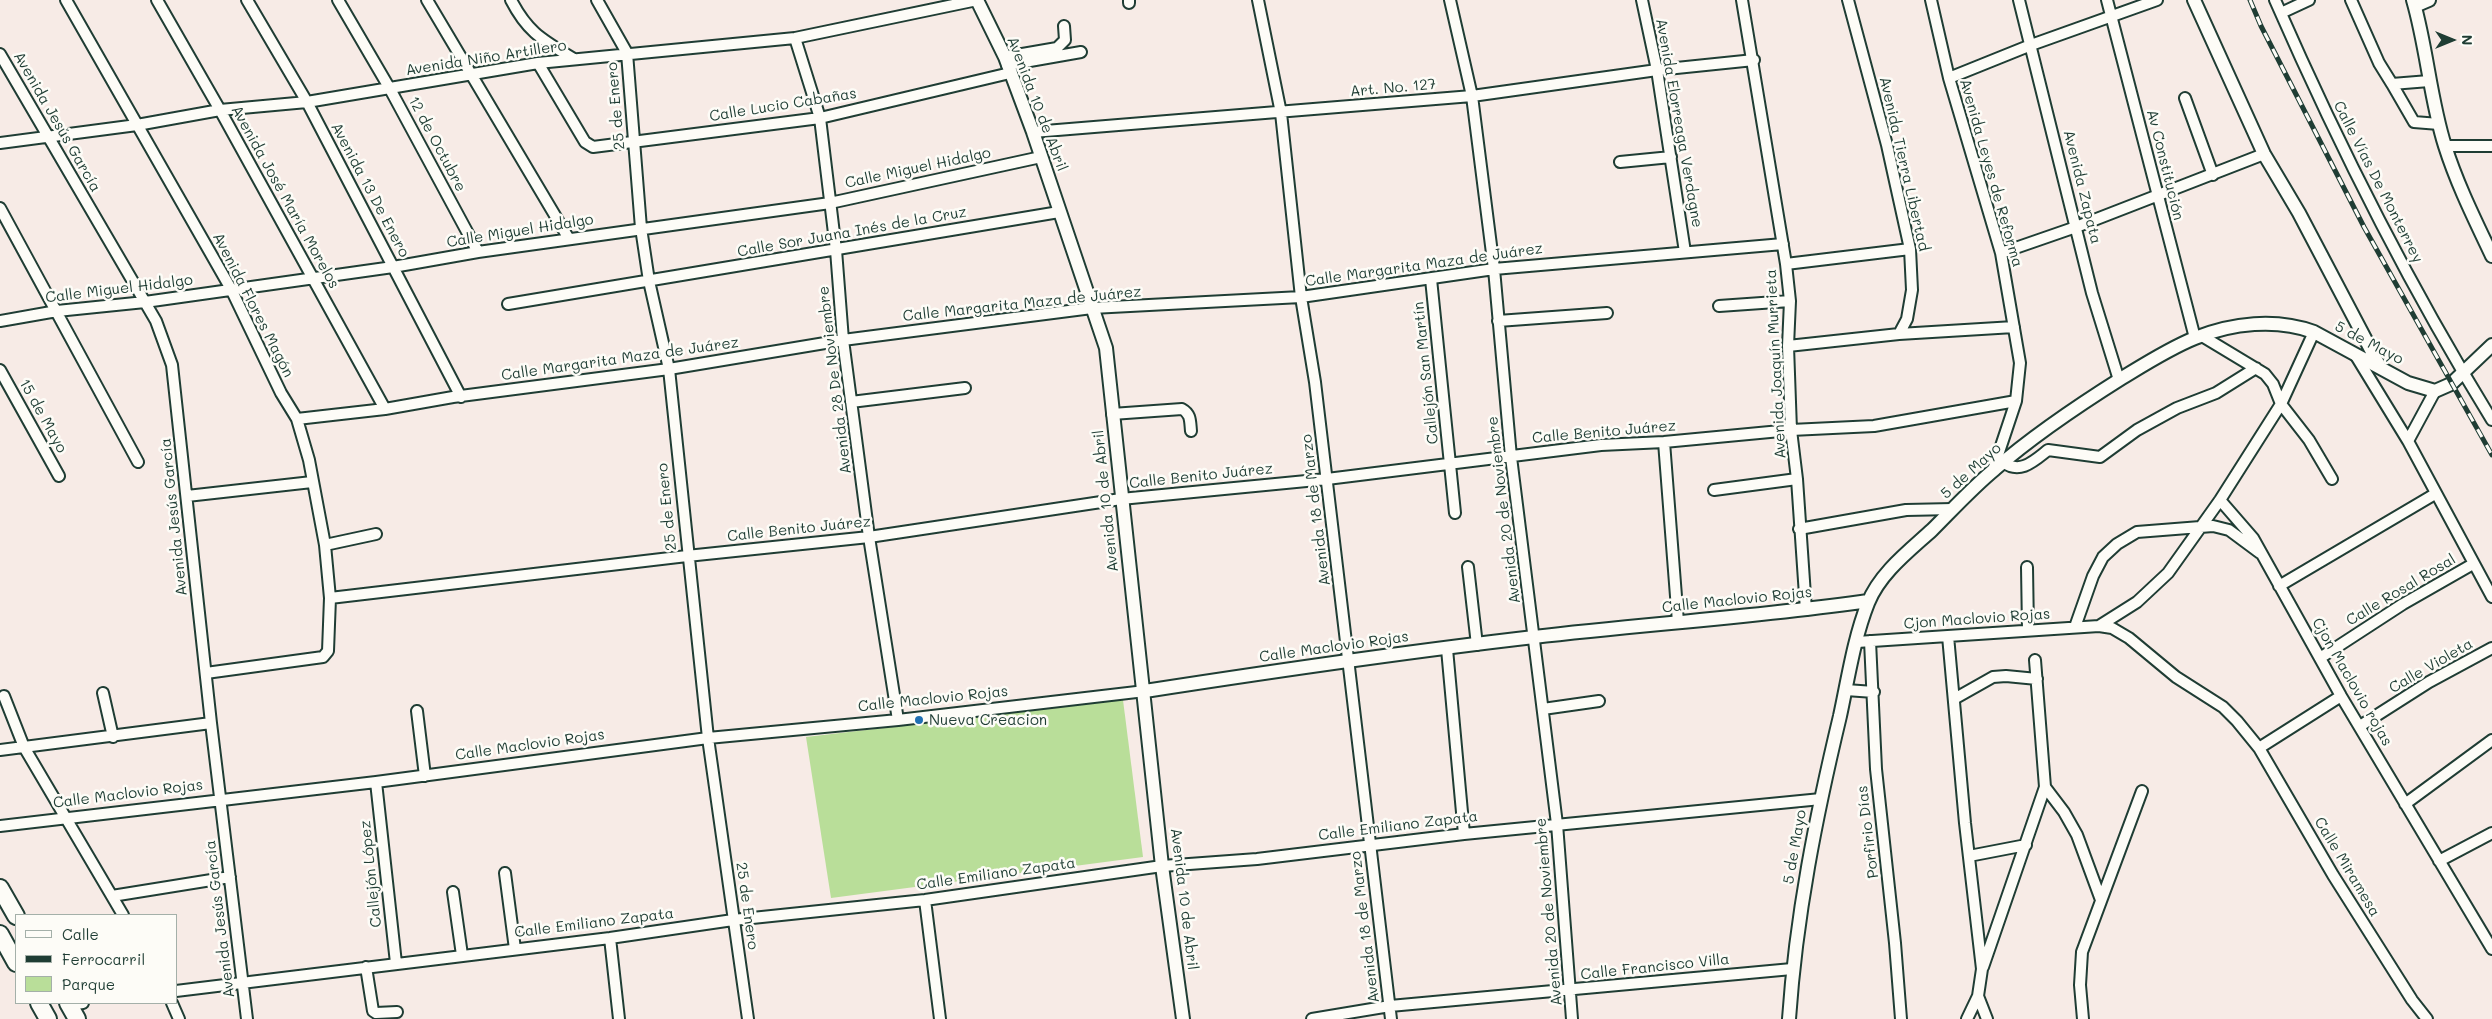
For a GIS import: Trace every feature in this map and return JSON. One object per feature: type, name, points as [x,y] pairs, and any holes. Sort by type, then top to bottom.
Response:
[{"type":"main road","points":[[0,888],[15,914]]},
{"type":"main road","points":[[0,934],[15,961]]},
{"type":"main road","points":[[40,1004],[48,1019]]},
{"type":"main road","points":[[73,1004],[77,1019]]},
{"type":"street","name":"Avenida Flores Magón","points":[[66,0],[231,289],[281,393],[297,419],[309,460],[324,545],[330,598],[328,651],[323,657],[206,673]]},
{"type":"street","name":"Avenida José María Morelos","points":[[157,0],[386,409]]},
{"type":"street","name":"Avenida 13 De Enero","points":[[248,0],[307,102],[461,397]]},
{"type":"street","name":"12 de Octubre","points":[[338,0],[390,89],[478,252]]},
{"type":"street","points":[[427,0],[569,239]]},
{"type":"street","points":[[511,0],[521,20],[535,36],[574,59]]},
{"type":"street","name":"25 de Enero","points":[[598,0],[627,53],[641,228],[649,281],[669,369],[687,556],[708,738],[748,1019]]},
{"type":"street","name":"Avenida Niño Artillero","points":[[0,143],[137,125],[220,110],[307,102],[538,63],[795,38],[977,0]]},
{"type":"street","name":"Avenida 10 de Abril","points":[[977,0],[1007,65],[1033,132],[1106,348],[1121,499],[1145,691],[1162,866],[1183,1019]]},
{"type":"street","name":"Avenida 18 de Marzo","points":[[1258,0],[1281,113],[1301,297],[1315,382],[1391,1019]]},
{"type":"street","name":"Avenida 20 de Noviembre","points":[[1450,0],[1472,96],[1494,268],[1511,457],[1557,824],[1572,1019]]},
{"type":"street","name":"Avenida Elorreaga Verdagne","points":[[1642,0],[1657,70],[1685,252]]},
{"type":"street","name":"Avenida Joaquín Murrieta","points":[[1742,0],[1754,60],[1786,264],[1790,301],[1788,346],[1791,430],[1797,479],[1806,610]]},
{"type":"street","name":"Avenida Tierra Libertad","points":[[1848,0],[1887,145],[1910,249],[1912,290],[1907,319],[1899,334]]},
{"type":"street","name":"Avenida Leyes de Reforma","points":[[1931,0],[1949,78],[2001,253],[2020,363],[2016,402],[1998,466]]},
{"type":"street","name":"Avenida Zapata","points":[[2019,0],[2092,293],[2119,380]]},
{"type":"street","name":"Av Constitución","points":[[2107,0],[2157,194],[2198,337]]},
{"type":"street","points":[[1949,78],[2031,45],[2157,0]]},
{"type":"street","points":[[2194,0],[2264,154],[2299,213],[2380,367]]},
{"type":"street","name":"Calle Vías De Monterrey","points":[[2275,0],[2315,93],[2420,297],[2492,420]]},
{"type":"street","points":[[2281,13],[2309,0]]},
{"type":"street","points":[[2351,0],[2379,63],[2414,122],[2440,124]]},
{"type":"street","points":[[2428,0],[2414,3],[2429,81],[2445,146],[2472,216],[2492,256]]},
{"type":"street","points":[[1007,65],[1057,48],[1065,40],[1064,26]]},
{"type":"street","name":"Avenida 28 De Noviembre","points":[[795,38],[820,118],[836,250],[843,340],[851,402],[869,537],[898,720]]},
{"type":"street","points":[[1007,65],[1081,52]]},
{"type":"street","name":"Avenida Jesús García","points":[[0,54],[156,321],[172,365],[211,724],[247,1019]]},
{"type":"street","name":"Art. No. 127","points":[[1033,132],[1472,96],[1657,70],[1754,60]]},
{"type":"street","name":"Calle Lucio Cabañas","points":[[538,63],[588,146],[634,143],[820,118],[1007,65]]},
{"type":"street","points":[[2392,84],[2429,81]]},
{"type":"street","points":[[2185,98],[2213,174]]},
{"type":"street","points":[[2445,146],[2492,146]]},
{"type":"street","points":[[2001,253],[2076,227],[2264,154]]},
{"type":"street","name":"Calle Miguel Hidalgo","points":[[0,321],[57,311],[145,302],[393,267],[478,252],[641,228],[830,203],[1041,157]]},
{"type":"street","points":[[1620,162],[1671,157]]},
{"type":"street","points":[[0,208],[138,462]]},
{"type":"street","name":"Calle Sor Juana Inés de la Cruz","points":[[508,304],[1059,212]]},
{"type":"street","name":"Calle Margarita Maza de Juárez","points":[[297,419],[386,409],[669,369],[843,340],[1092,308],[1301,297],[1431,279],[1494,268],[1783,244]]},
{"type":"street","points":[[1786,264],[1910,249]]},
{"type":"street","name":"Callejón San Martín","points":[[1431,279],[1455,513]]},
{"type":"street","points":[[1719,306],[1790,301]]},
{"type":"street","points":[[1498,321],[1607,313]]},
{"type":"street","name":"5 de Mayo","points":[[1789,1019],[1792,969],[1821,799],[1857,642],[1868,601],[1894,565],[1998,466],[2097,394],[2147,363],[2198,337],[2254,324],[2298,326],[2314,332],[2408,383],[2435,391]]},
{"type":"street","points":[[1788,346],[1899,334],[2014,327]]},
{"type":"street","points":[[2099,626],[2137,602],[2168,573],[2198,528],[2220,500],[2281,404],[2314,332]]},
{"type":"street","points":[[2198,337],[2256,368],[2273,384],[2281,404],[2309,440],[2332,479]]},
{"type":"street","points":[[2408,441],[2435,391],[2451,384],[2492,345]]},
{"type":"street","points":[[2356,356],[2408,441],[2492,597]]},
{"type":"street","points":[[1998,466],[2023,467],[2048,450],[2100,457],[2137,430],[2177,408],[2216,393],[2256,368]]},
{"type":"street","name":"15 de Mayo","points":[[0,370],[59,476]]},
{"type":"street","points":[[851,402],[965,388]]},
{"type":"street","name":"Calle Benito Juárez","points":[[330,598],[687,556],[869,537],[1121,499],[1326,479],[1601,445],[1664,442],[1791,430],[1874,426],[2016,402]]},
{"type":"street","points":[[1112,414],[1182,409],[1190,417],[1191,431]]},
{"type":"street","points":[[1664,442],[1678,622]]},
{"type":"street","points":[[1714,490],[1797,479]]},
{"type":"street","points":[[187,496],[312,482]]},
{"type":"street","points":[[2280,586],[2435,494]]},
{"type":"street","name":"Cjon Maclovio rojas","points":[[2220,500],[2237,517],[2263,555],[2341,696],[2492,949]]},
{"type":"street","points":[[1799,529],[1906,510],[1953,510]]},
{"type":"street","points":[[2075,627],[2093,576],[2103,557],[2117,544],[2137,532],[2213,526],[2229,530],[2263,555]]},
{"type":"street","points":[[324,545],[376,534]]},
{"type":"street","name":"Calle Rosal Rosal","points":[[2320,658],[2403,604],[2473,564]]},
{"type":"street","points":[[1468,567],[1476,645]]},
{"type":"street","points":[[2027,568],[2028,630]]},
{"type":"street","name":"Calle Maclovio Rojas","points":[[0,826],[425,776],[708,738],[898,720],[1145,691],[1348,660],[1534,637],[1806,610],[1868,601]]},
{"type":"street","name":"Cjon Maclovio Rojas","points":[[1857,642],[2099,626]]},
{"type":"street","name":"Calle Miramesa","points":[[2099,626],[2112,628],[2129,638],[2176,677],[2222,707],[2259,748],[2333,875],[2412,1000],[2427,1019]]},
{"type":"street","points":[[1948,636],[1982,969]]},
{"type":"street","name":"Porfirio Días","points":[[1870,641],[1874,692],[1876,769],[1896,943],[1901,1019]]},
{"type":"street","name":"Calle Violeta","points":[[2360,726],[2429,682],[2492,648]]},
{"type":"street","points":[[1447,649],[1464,834]]},
{"type":"street","points":[[1967,1019],[1978,996],[1982,969],[2045,787],[2035,660]]},
{"type":"street","points":[[1954,699],[1994,677],[2037,678]]},
{"type":"street","points":[[1846,690],[1874,692]]},
{"type":"street","points":[[103,693],[114,737]]},
{"type":"street","points":[[4,696],[24,747],[122,914]]},
{"type":"street","points":[[2259,748],[2341,696]]},
{"type":"street","points":[[1543,709],[1599,701]]},
{"type":"street","points":[[417,711],[425,776]]},
{"type":"street","points":[[0,750],[211,724]]},
{"type":"street","points":[[2405,804],[2492,740]]},
{"type":"street","name":"Callejón López","points":[[376,782],[396,963]]},
{"type":"street","points":[[2045,787],[2064,812],[2077,834],[2101,900]]},
{"type":"street","points":[[2083,1019],[2080,985],[2082,952],[2142,791]]},
{"type":"street","name":"Calle Emiliano Zapata","points":[[178,991],[610,938],[733,920],[925,900],[1162,866],[1257,859],[1370,844],[1557,824],[1821,799]]},
{"type":"street","points":[[2439,861],[2492,833]]},
{"type":"street","points":[[1969,856],[2026,845]]},
{"type":"street","points":[[505,873],[515,949]]},
{"type":"street","points":[[112,896],[230,877]]},
{"type":"street","points":[[453,892],[462,955]]},
{"type":"street","points":[[925,900],[940,1019]]},
{"type":"street","points":[[2482,932],[2492,926]]},
{"type":"street","points":[[610,938],[619,1019]]},
{"type":"street","points":[[366,967],[373,1011],[376,1013],[397,1012]]},
{"type":"street","name":"Calle Francisco Villa","points":[[1312,1019],[1390,1006],[1792,969]]},
{"type":"street","points":[[1978,996],[1988,1019]]},
{"type":"street","points":[[172,1004],[179,1019]]},
{"type":"green space","points":[[1123,700],[1143,857],[831,898],[806,737]]},
{"type":"railway","points":[[2250,0],[2261,26],[2364,227],[2492,455]]},
{"type":"place","name":"Nueva Creacion","points":[[919,720]]}]
